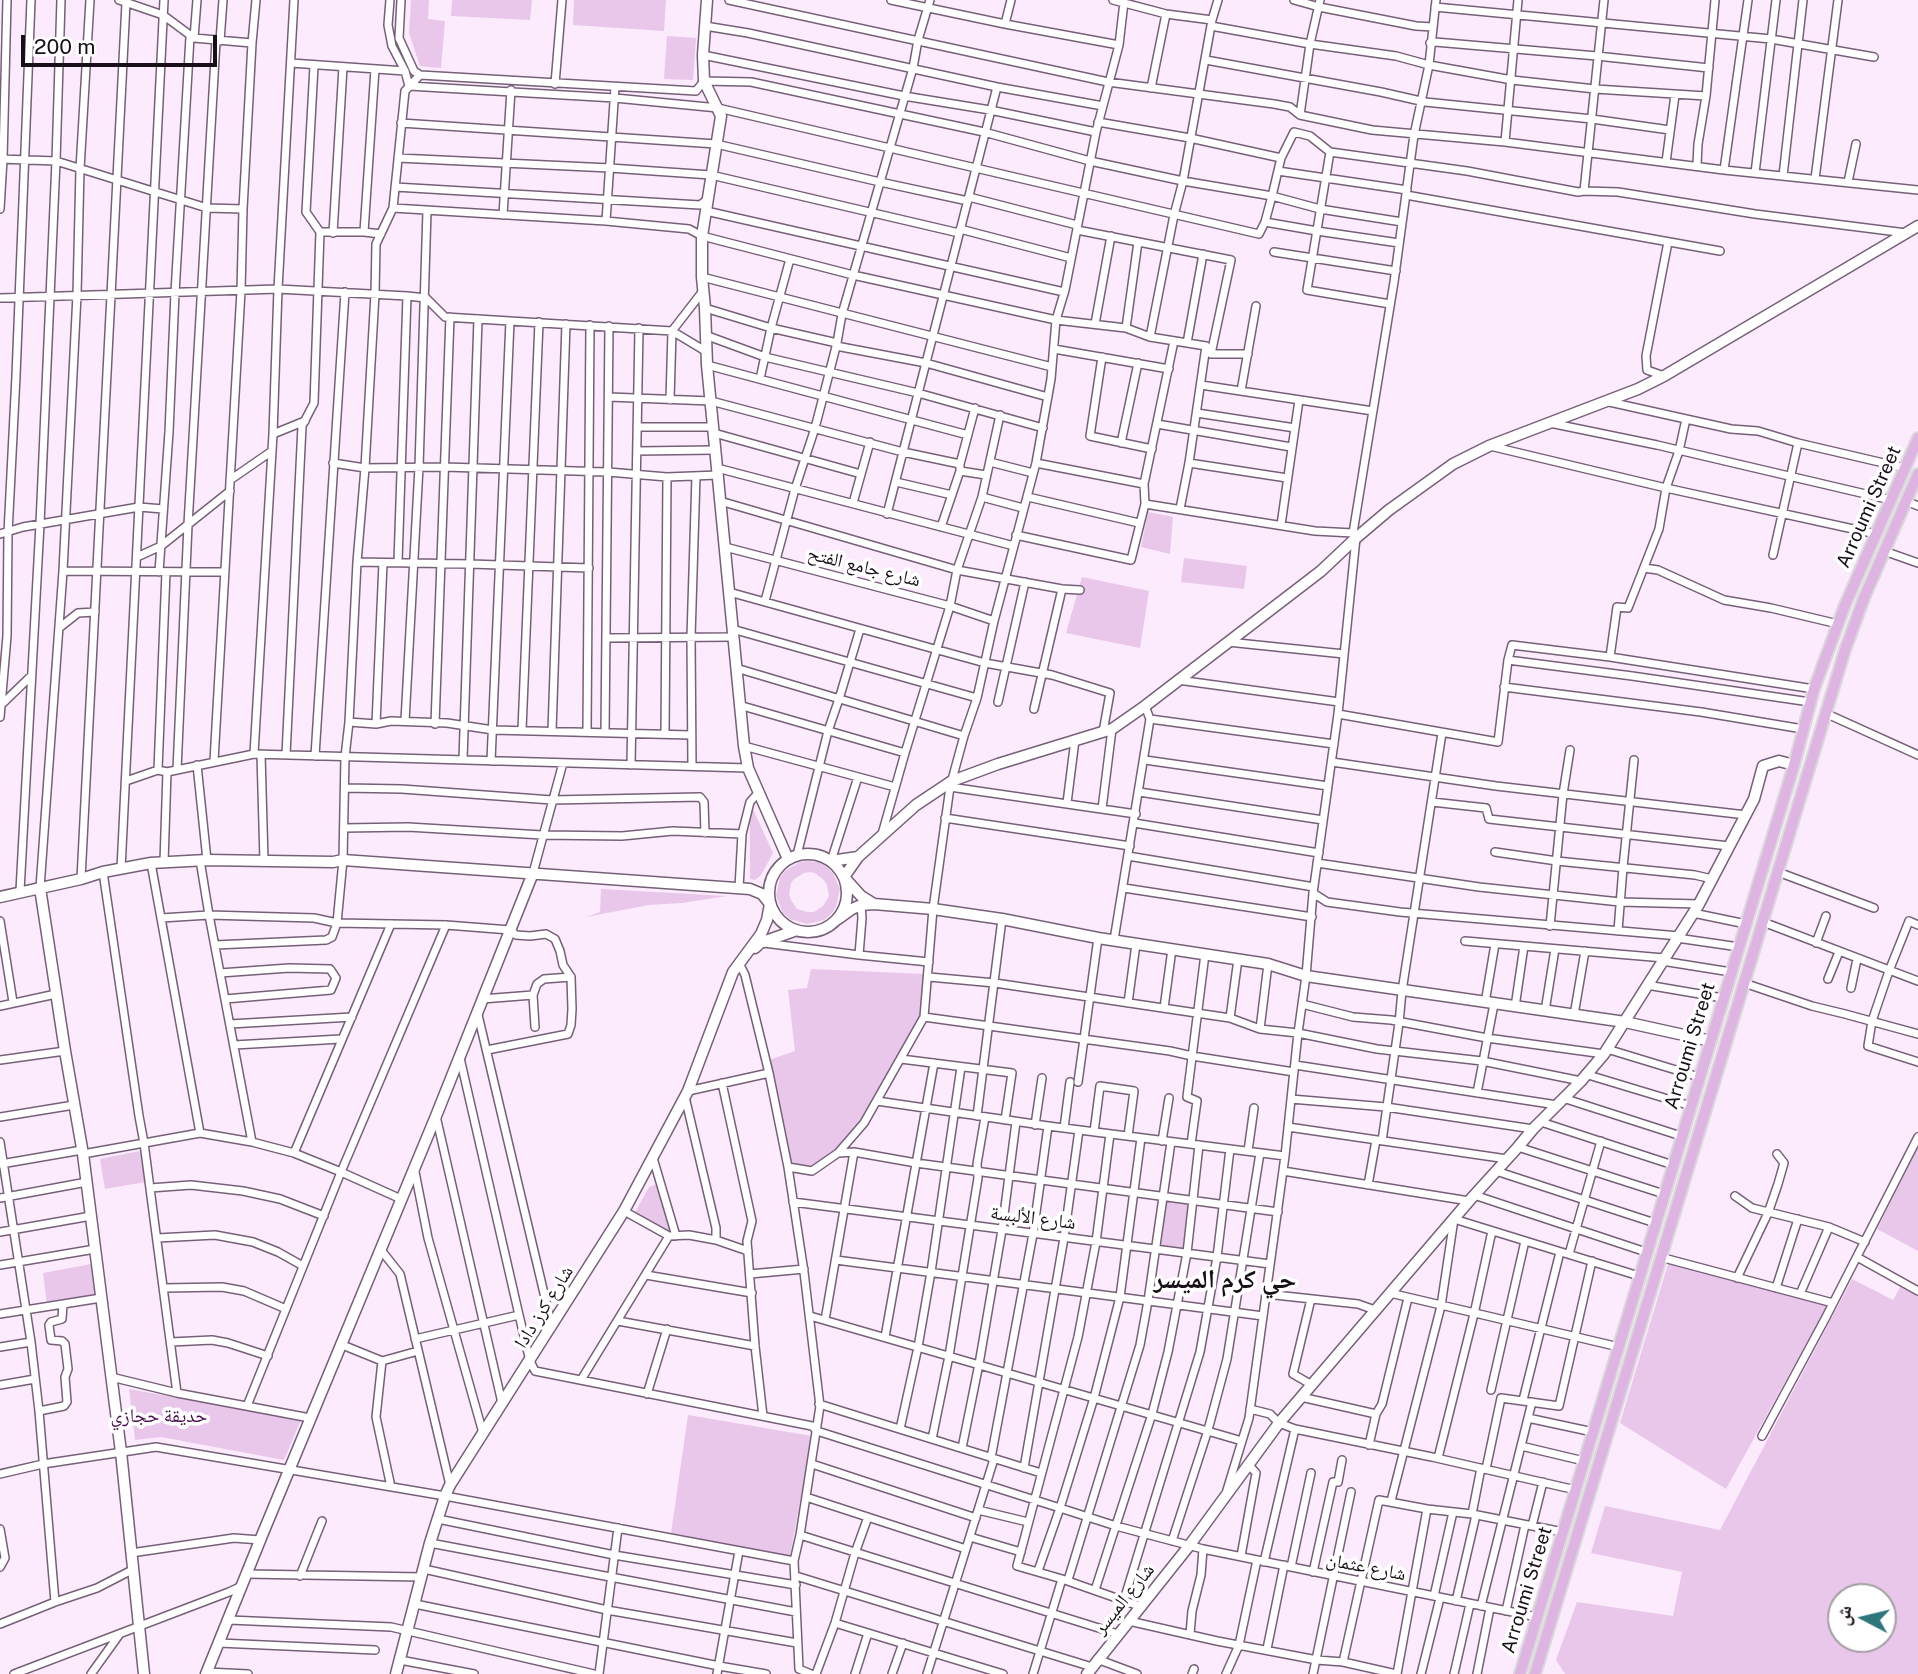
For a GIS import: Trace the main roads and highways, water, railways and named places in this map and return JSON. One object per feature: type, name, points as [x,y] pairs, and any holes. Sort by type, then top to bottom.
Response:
[{"type":"main road","points":[[707,0],[704,81],[721,116],[702,236],[702,277],[707,365],[739,705],[748,768],[792,857]]},
{"type":"main road","points":[[844,877],[858,857],[916,805],[951,784],[976,771],[1107,731],[1145,706],[1321,571],[1354,536],[1444,470],[1489,446],[1664,376],[1918,226]]},
{"type":"main road","name":"Arroumi Street","points":[[1520,1674],[1794,765],[1814,689],[1867,553],[1918,438]]},
{"type":"main road","name":"Arroumi Street","points":[[1535,1674],[1825,713],[1853,626],[1918,474]]},
{"type":"main road","points":[[1867,553],[1882,555]]},
{"type":"main road","name":"شارع الميسر","points":[[1092,1667],[1189,1546],[1279,1423],[1472,1198],[1605,1051],[1696,908],[1754,799],[1763,766],[1779,761],[1794,765]]},
{"type":"main road","points":[[745,889],[762,886],[792,857],[809,853],[831,861],[861,896],[874,904]]},
{"type":"main road","points":[[831,861],[858,857]]},
{"type":"main road","points":[[0,897],[151,863],[204,860],[343,860],[745,889],[762,894],[779,920],[794,931],[805,933],[823,930],[861,905],[933,909],[1268,964],[1307,976],[1625,1022],[1711,1041]]},
{"type":"main road","points":[[206,1673],[436,1116],[533,873]]},
{"type":"main road","points":[[739,963],[761,934],[767,920],[772,877]]},
{"type":"main road","points":[[838,919],[847,899],[844,877]]},
{"type":"main road","points":[[40,888],[87,1182],[121,1452],[144,1674]]},
{"type":"main road","points":[[739,963],[760,943],[794,931]]},
{"type":"main road","name":"شارع كرز دادا","points":[[396,1674],[430,1544],[450,1485],[624,1211],[686,1094],[733,972],[739,963]]},
{"type":"district","name":"حي كرم الميسر","points":[[1225,1280]]},
{"type":"park label","name":"حديقة حجازي","points":[[159,1416]]}]
